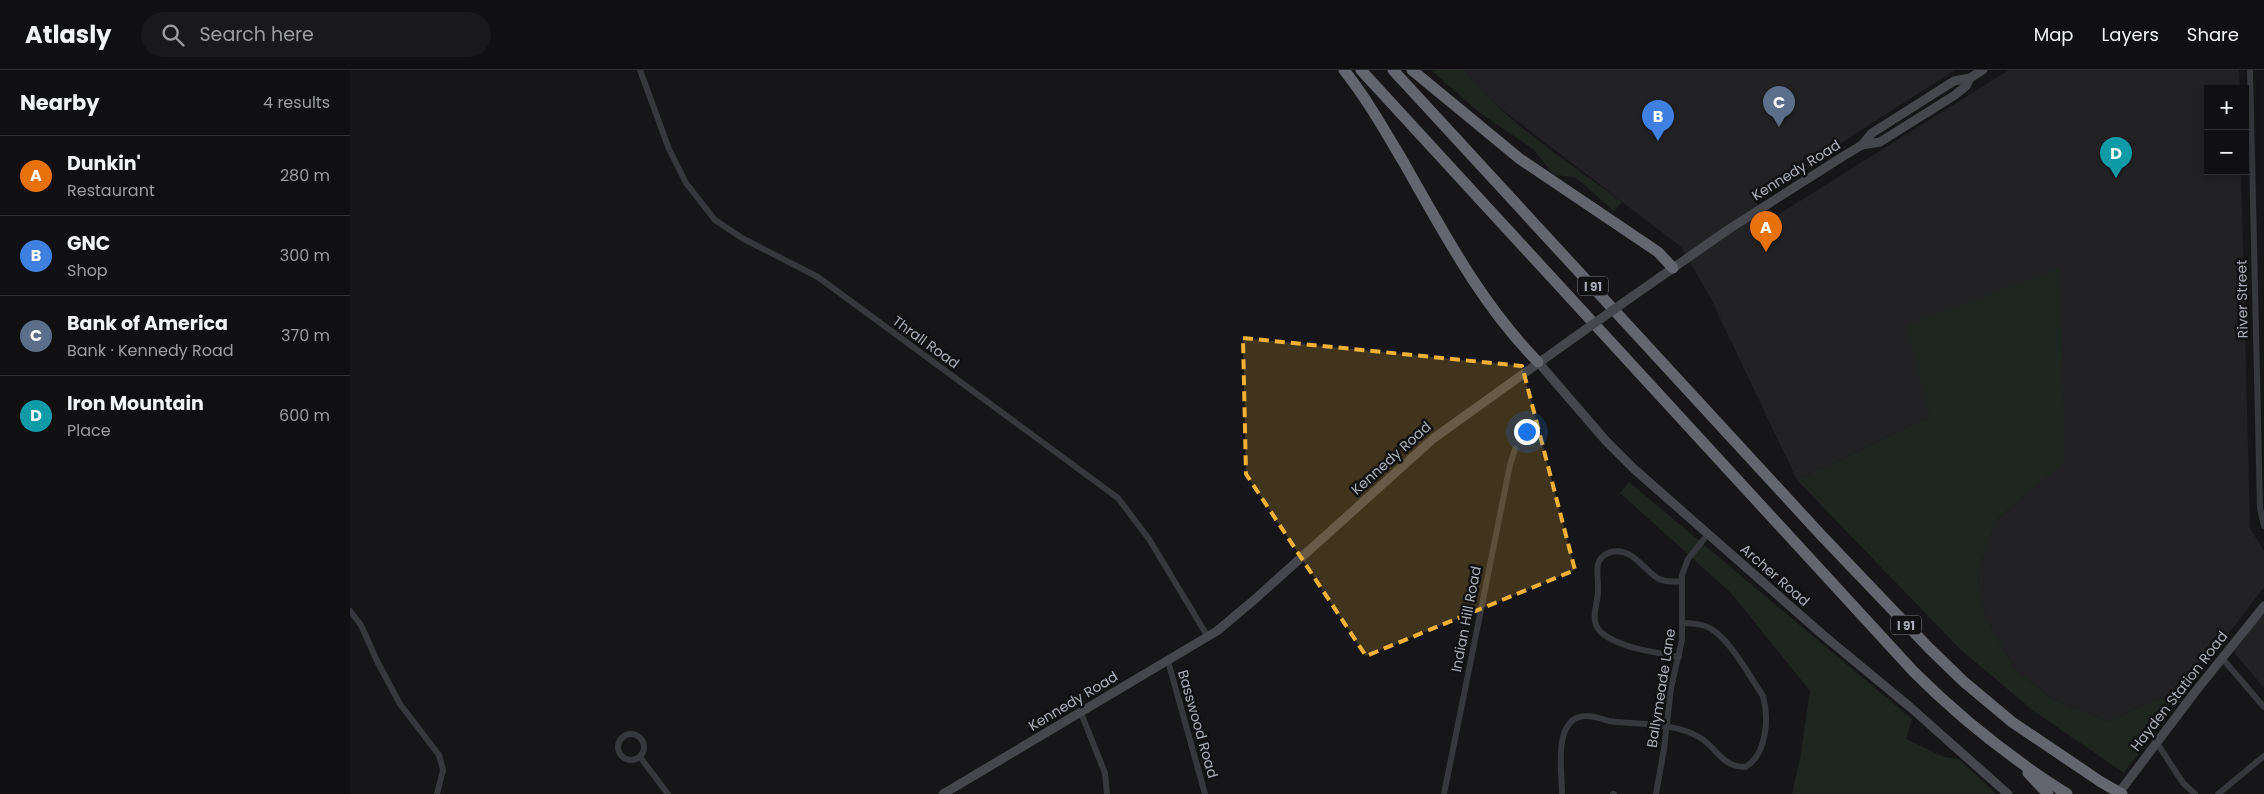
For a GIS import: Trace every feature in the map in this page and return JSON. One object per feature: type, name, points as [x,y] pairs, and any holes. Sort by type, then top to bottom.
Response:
[{"type":"highway","points":[[1344,70],[1374,112],[1469,276],[1503,321],[1538,362]]},
{"type":"highway","name":"I 91","points":[[1360,70],[1914,672],[1951,707],[2021,763],[2067,794]]},
{"type":"highway","name":"I 91","points":[[1393,70],[1822,536],[1929,648],[1968,686],[2012,722],[2122,794]]},
{"type":"highway","points":[[1412,70],[1512,153],[1658,252],[1673,268]]},
{"type":"highway","points":[[2021,763],[2048,794]]},
{"type":"street","name":"Thrall Road","points":[[640,70],[669,149],[686,183],[715,220],[742,238],[818,277],[1118,498],[1145,533],[1208,637]]},
{"type":"street","name":"Kennedy Road","points":[[943,794],[1208,637],[1254,600],[1434,438],[1538,362],[1673,268],[1758,210],[1862,145],[1872,133],[1954,81],[1970,78],[1983,70]]},
{"type":"street","name":"River Street","points":[[2250,70],[2260,508],[2264,526]]},
{"type":"street","name":"Archer Road","points":[[1538,362],[1619,455],[1708,534],[1918,713],[2008,794]]},
{"type":"street","name":"Indian Hill Road","points":[[1444,794],[1510,465],[1515,449]]},
{"type":"street","name":"Ballymeade Lane","points":[[1656,794],[1671,688],[1679,657],[1683,623],[1682,575],[1688,559],[1708,534]]},
{"type":"street","points":[[1679,657],[1626,645],[1603,634],[1597,627],[1595,620],[1598,562],[1610,552],[1625,552],[1632,555],[1660,579],[1670,582],[1682,582]]},
{"type":"street","name":"Hayden Station Road","points":[[2118,794],[2156,742],[2264,606]]},
{"type":"street","points":[[350,611],[361,625],[377,661],[400,704],[439,755],[443,770],[442,781],[437,794]]},
{"type":"street","points":[[1562,794],[1560,766],[1563,740],[1568,724],[1578,717],[1594,716],[1607,720],[1678,728],[1700,737],[1730,765],[1744,767],[1755,760],[1760,751],[1764,735],[1766,705],[1763,696],[1713,629],[1696,624],[1683,623]]},
{"type":"street","points":[[2222,658],[2264,707]]},
{"type":"street","name":"Basswood Road","points":[[1168,661],[1205,794]]},
{"type":"street","points":[[1081,713],[1105,773],[1107,794]]},
{"type":"street","points":[[632,735],[640,738],[644,745],[640,757],[628,760],[621,755],[619,747],[624,737],[632,735]]},
{"type":"street","points":[[2156,742],[2183,783],[2194,794]]},
{"type":"street","points":[[2218,794],[2264,756]]},
{"type":"street","points":[[640,757],[668,794]]},
{"type":"highlighted area","points":[[1243,338],[1522,366],[1575,570],[1366,656],[1246,474]]},
{"type":"shaded area","points":[[1431,70],[1465,70],[1481,89],[1518,125],[1622,202],[1613,211],[1574,177],[1554,175],[1533,149],[1480,113]]},
{"type":"shaded area","points":[[1465,70],[1955,70],[1754,199],[1768,221],[2009,70],[2239,70],[2240,85],[2204,85],[2204,175],[2241,175],[2250,528],[2264,551],[2264,587],[2189,686],[2107,721],[2051,698],[2015,669],[1986,618],[1977,575],[1996,520],[2065,461],[1930,417],[1797,480],[1710,297],[1681,247],[1499,107],[1479,88]]},
{"type":"shaded area","points":[[2060,268],[2065,462],[1996,520],[1977,575],[1986,618],[2015,669],[2051,698],[2107,721],[2189,686],[2124,773],[2035,712],[1961,650],[1797,480],[1930,417],[1906,325]]},
{"type":"shaded area","points":[[1629,482],[1912,719],[1906,739],[1944,757],[1959,759],[1996,794],[1792,794],[1800,759],[1810,691],[1732,594],[1620,493]]},
{"type":"shaded area","points":[[2264,612],[2264,688],[2233,651]]},
{"type":"place","name":"Bank of America","points":[[1779,127]]},
{"type":"place","name":"GNC","points":[[1658,141]]},
{"type":"place","name":"Iron Mountain","points":[[2116,178]]},
{"type":"place","name":"Dunkin'","points":[[1766,252]]}]
